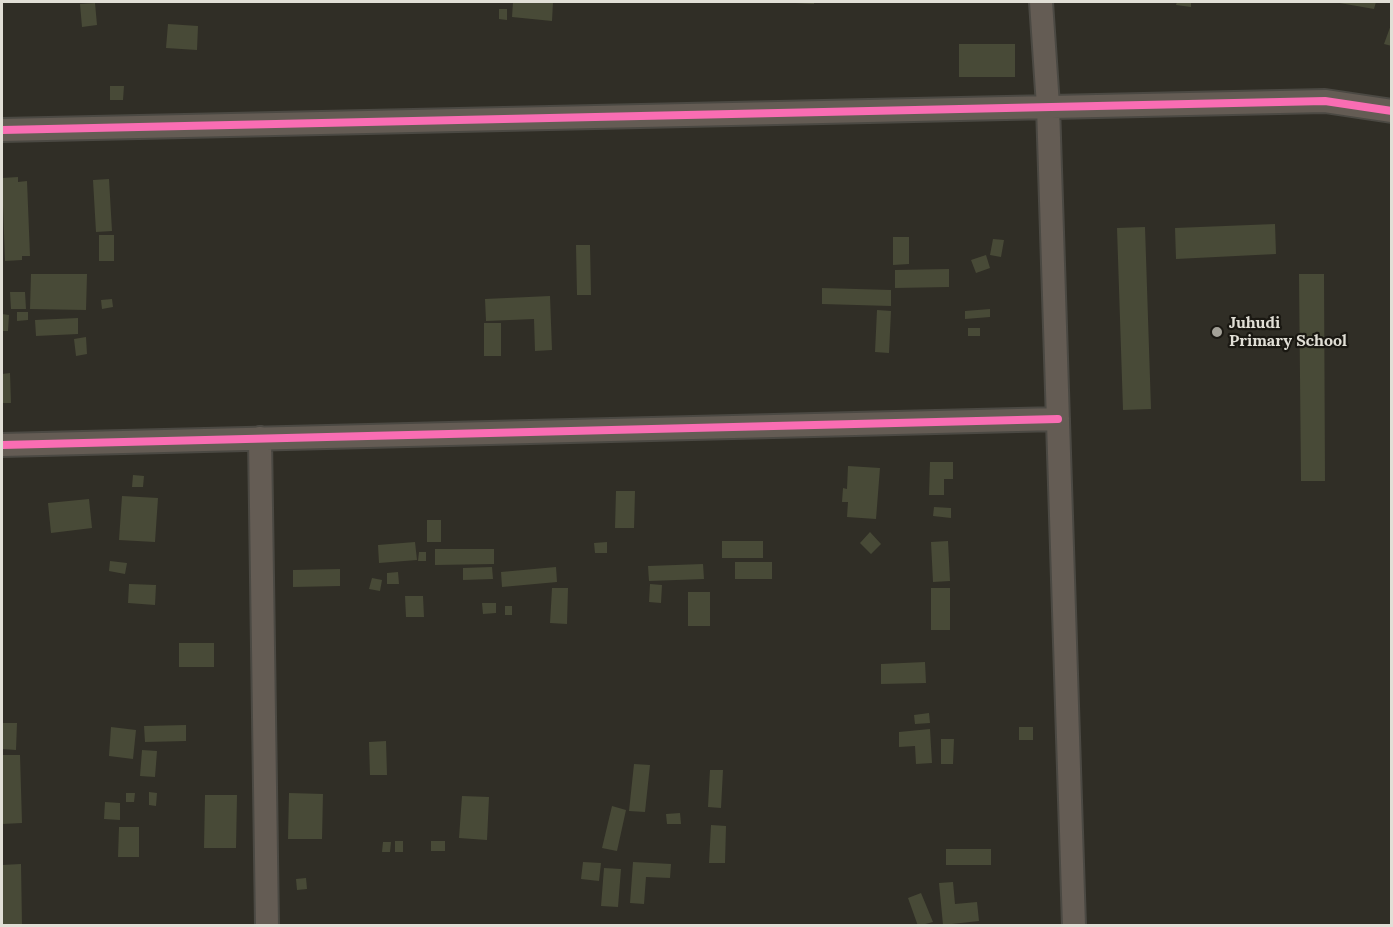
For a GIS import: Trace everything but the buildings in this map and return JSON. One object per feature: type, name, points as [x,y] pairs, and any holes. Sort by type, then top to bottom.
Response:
[{"type":"street","points":[[1041,2],[1048,106],[1074,926]]},
{"type":"street","points":[[2,130],[1325,101],[1392,111]]},
{"type":"street","points":[[2,445],[1058,418]]},
{"type":"street","points":[[260,438],[267,926]]},
{"type":"cycle path","points":[[2,130],[1325,101],[1392,111]]},
{"type":"cycle path","points":[[2,445],[1058,419]]},
{"type":"place","name":"Juhudi Primary School","points":[[1217,332]]}]
